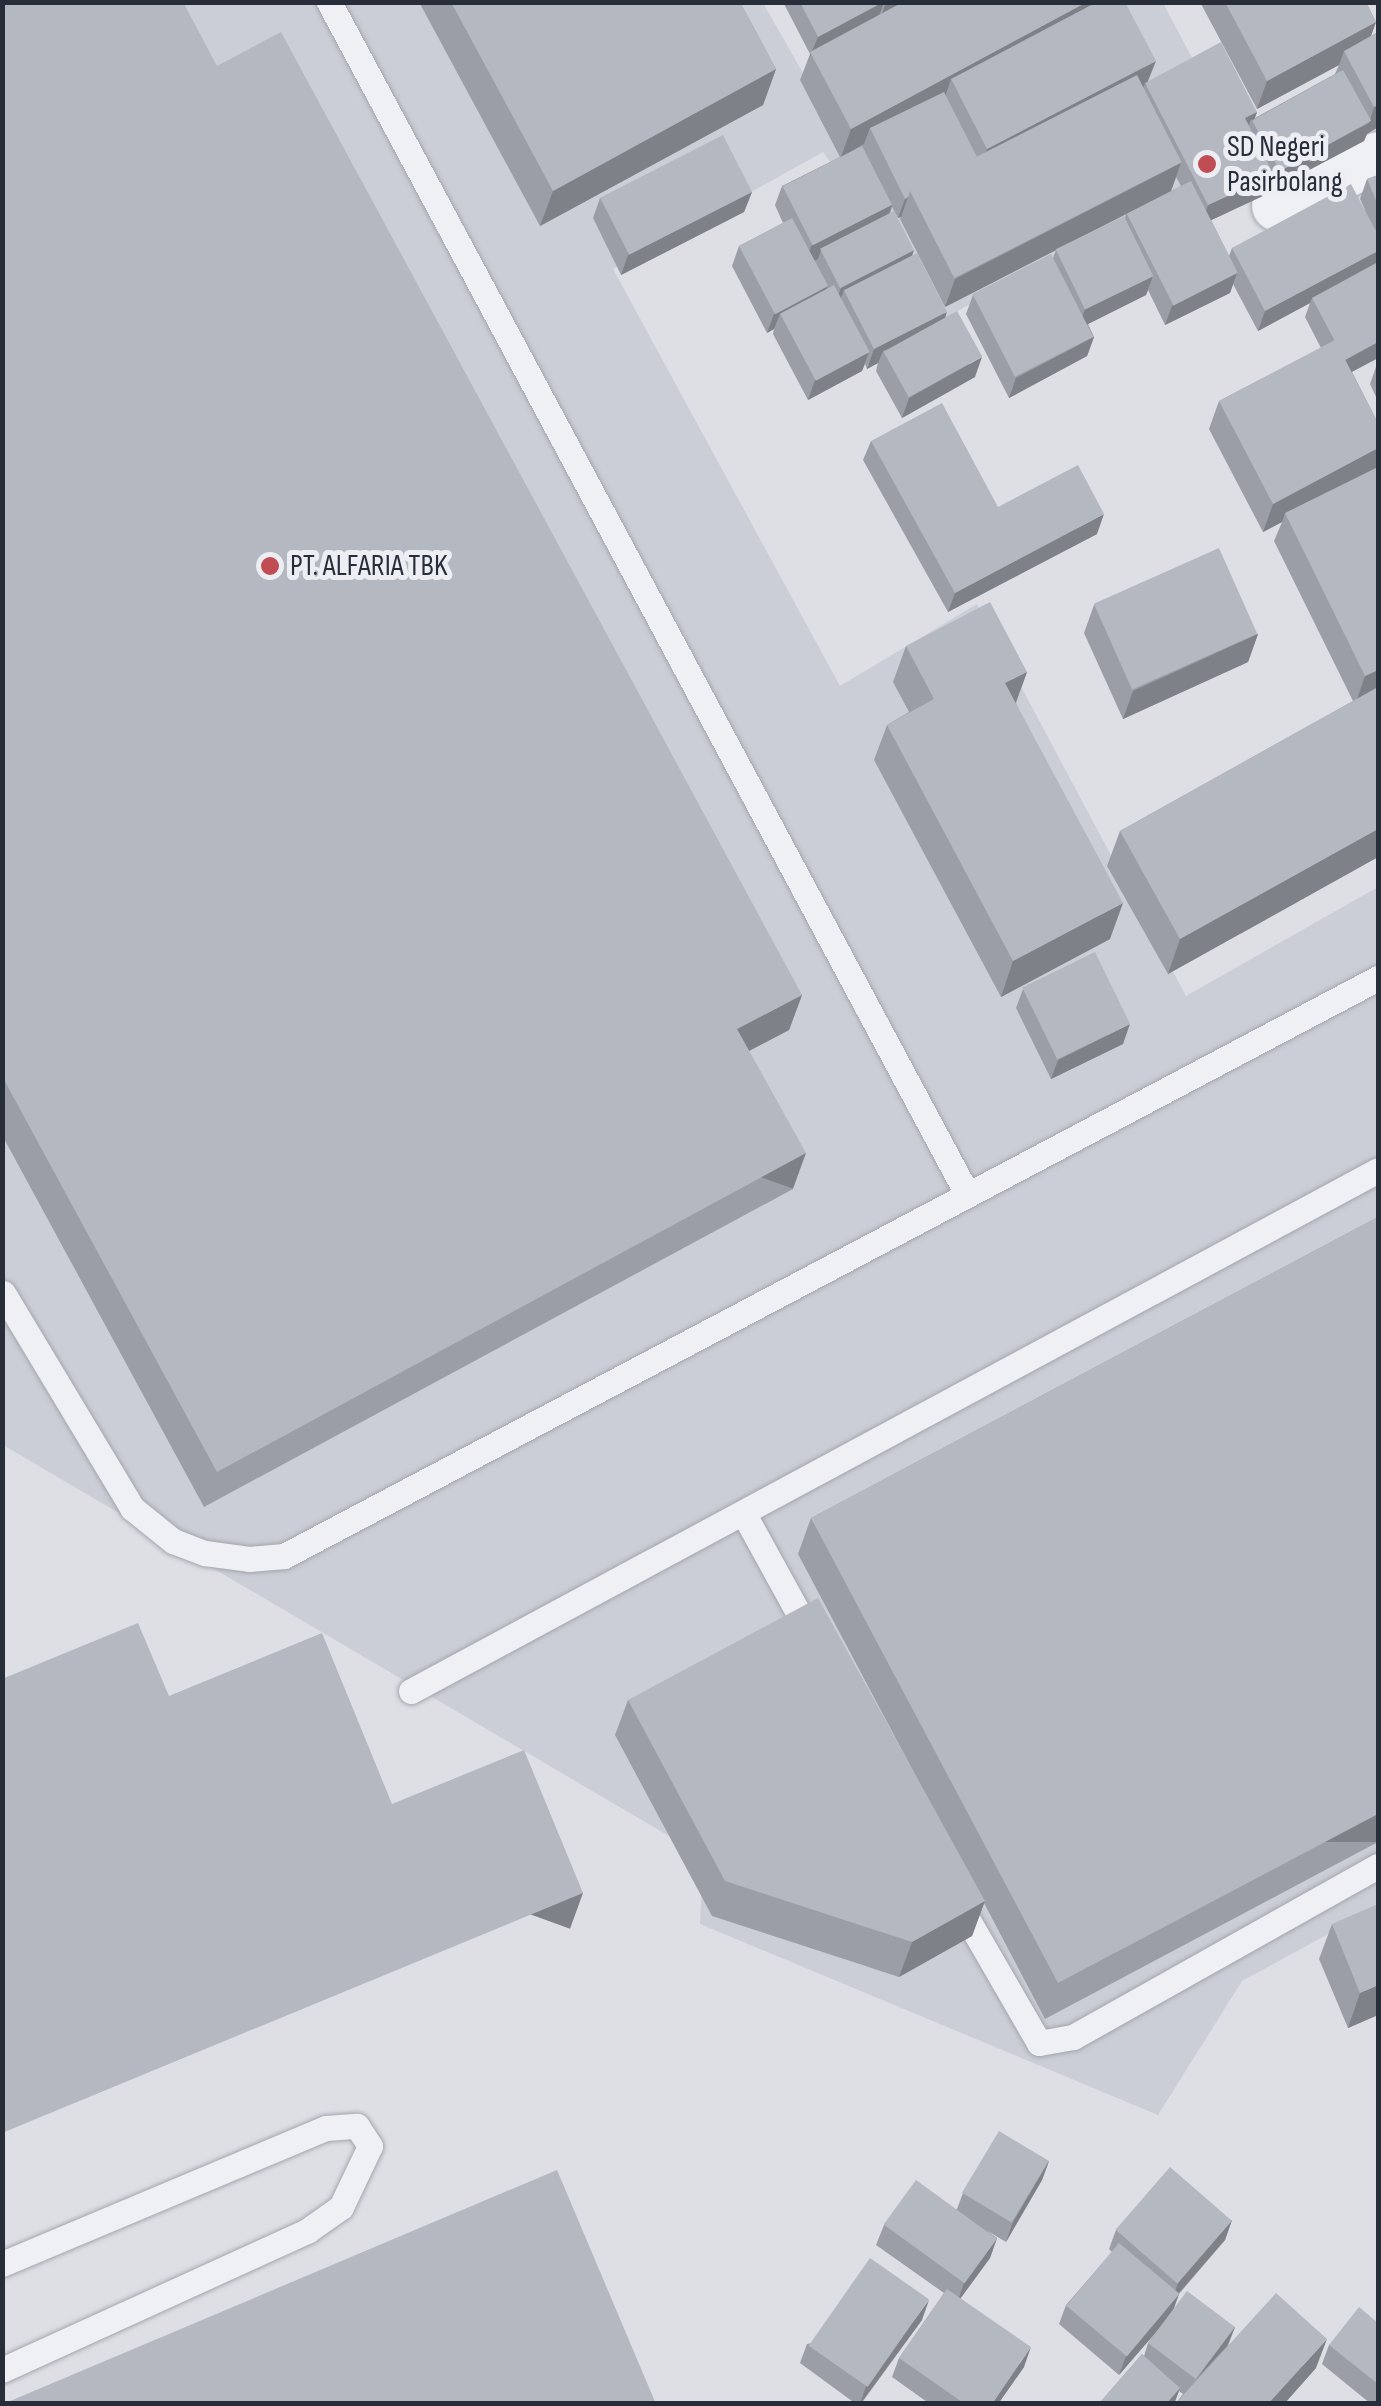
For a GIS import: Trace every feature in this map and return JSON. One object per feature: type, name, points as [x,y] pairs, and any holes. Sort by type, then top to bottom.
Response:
[{"type":"street","points":[[1277,206],[1378,157]]},
{"type":"lane","points":[[329,2],[966,1194]]},
{"type":"lane","points":[[2,1294],[132,1508],[173,1540],[228,1558],[284,1556],[1378,978]]},
{"type":"lane","points":[[411,1691],[744,1516],[1378,1170]]},
{"type":"lane","points":[[744,1516],[829,1669]]},
{"type":"lane","points":[[941,1872],[1039,2043],[1073,2036],[1378,1866]]},
{"type":"lane","points":[[2,2264],[326,2128],[357,2126],[370,2146],[341,2207],[307,2231],[2,2370]]},
{"type":"shaded area","points":[[3,3],[763,3],[803,73],[1130,3],[1163,3],[1197,67],[1264,143],[943,319],[823,152],[613,269],[840,686],[977,604],[1186,996],[1378,887],[1378,1907],[1242,1981],[1158,2115],[700,1924],[703,1856],[3,1445]]},
{"type":"building","name":"PT. ALFARIA TBK","points":[[2,2],[183,2],[217,66],[281,32],[802,995],[737,1029],[806,1153],[217,1472],[2,1076]]},
{"type":"building","points":[[451,2],[740,2],[776,69],[553,191]]},
{"type":"building","points":[[800,2],[883,2],[818,37]]},
{"type":"building","points":[[903,2],[1087,2],[851,129],[810,52]]},
{"type":"building","points":[[1097,2],[1125,2],[1156,61],[987,149],[951,79]]},
{"type":"building","points":[[1225,2],[1366,2],[1376,22],[1267,81]]},
{"type":"building","points":[[1378,32],[1378,105],[1374,107],[1344,51]]},
{"type":"building","points":[[1221,42],[1257,112],[1245,118],[1274,175],[1208,205],[1145,83]]},
{"type":"building","points":[[1343,70],[1371,121],[1280,171],[1252,120]]},
{"type":"building","points":[[1137,75],[1181,162],[954,278],[910,191]]},
{"type":"building","points":[[944,92],[977,157],[910,191],[905,199],[870,128]]},
{"type":"building","points":[[723,135],[752,192],[629,255],[600,198]]},
{"type":"building","points":[[862,146],[892,205],[813,245],[783,186]]},
{"type":"building","points":[[1378,175],[1378,205],[1367,179]]},
{"type":"building","points":[[1191,181],[1238,273],[1174,305],[1127,214]]},
{"type":"building","points":[[1351,184],[1378,235],[1378,251],[1265,311],[1232,248]]},
{"type":"building","points":[[894,211],[914,250],[840,288],[820,249]]},
{"type":"building","points":[[1124,216],[1153,276],[1085,310],[1056,249]]},
{"type":"building","points":[[792,218],[828,286],[775,314],[739,246]]},
{"type":"building","points":[[917,253],[947,312],[874,349],[844,290]]},
{"type":"building","points":[[1051,254],[1093,337],[1015,377],[973,294]]},
{"type":"building","points":[[1378,262],[1378,342],[1345,360],[1312,298]]},
{"type":"building","points":[[834,285],[870,352],[816,381],[780,314]]},
{"type":"building","points":[[957,311],[982,356],[909,397],[884,352]]},
{"type":"building","points":[[1335,340],[1378,423],[1378,448],[1273,504],[1219,401]]},
{"type":"building","points":[[942,403],[998,507],[1078,465],[1104,514],[955,593],[871,441]]},
{"type":"building","points":[[1378,467],[1378,670],[1365,676],[1285,513]]},
{"type":"building","points":[[1219,548],[1257,634],[1132,690],[1094,604]]},
{"type":"building","points":[[990,602],[1027,672],[1005,683],[1123,903],[1013,961],[887,725],[934,699],[906,646]]},
{"type":"building","points":[[1378,687],[1378,829],[1180,939],[1120,831]]},
{"type":"building","points":[[1095,952],[1130,1024],[1057,1059],[1022,988]]},
{"type":"building","points":[[1378,1217],[1378,1814],[1058,1983],[811,1518]]},
{"type":"building","points":[[818,1598],[985,1901],[912,1942],[725,1881],[628,1700]]},
{"type":"building","points":[[138,1623],[169,1696],[322,1633],[392,1804],[524,1750],[583,1893],[2,2133],[2,1679]]},
{"type":"building","points":[[1378,1904],[1378,1985],[1360,1993],[1332,1924]]},
{"type":"building","points":[[999,2131],[1049,2161],[1012,2223],[962,2193]]},
{"type":"building","points":[[1170,2167],[1232,2221],[1177,2283],[1116,2230]]},
{"type":"building","points":[[557,2170],[656,2404],[3,2404]]},
{"type":"building","points":[[916,2180],[997,2239],[965,2283],[884,2224]]},
{"type":"building","points":[[1119,2243],[1180,2294],[1127,2357],[1066,2306]]},
{"type":"building","points":[[870,2258],[929,2299],[868,2387],[809,2346]]},
{"type":"building","points":[[947,2289],[1031,2347],[992,2404],[965,2404],[899,2358]]},
{"type":"building","points":[[1187,2291],[1235,2327],[1196,2379],[1148,2343]]},
{"type":"building","points":[[1276,2293],[1327,2339],[1268,2404],[1175,2404]]},
{"type":"building","points":[[1359,2307],[1378,2323],[1378,2384],[1329,2345]]},
{"type":"building","points":[[1142,2354],[1180,2388],[1166,2404],[1101,2404],[1100,2402]]},
{"type":"place","name":"SD Negeri Pasirbolang","points":[[1207,164]]},
{"type":"place","name":"PT. ALFARIA TBK","points":[[270,566]]}]
